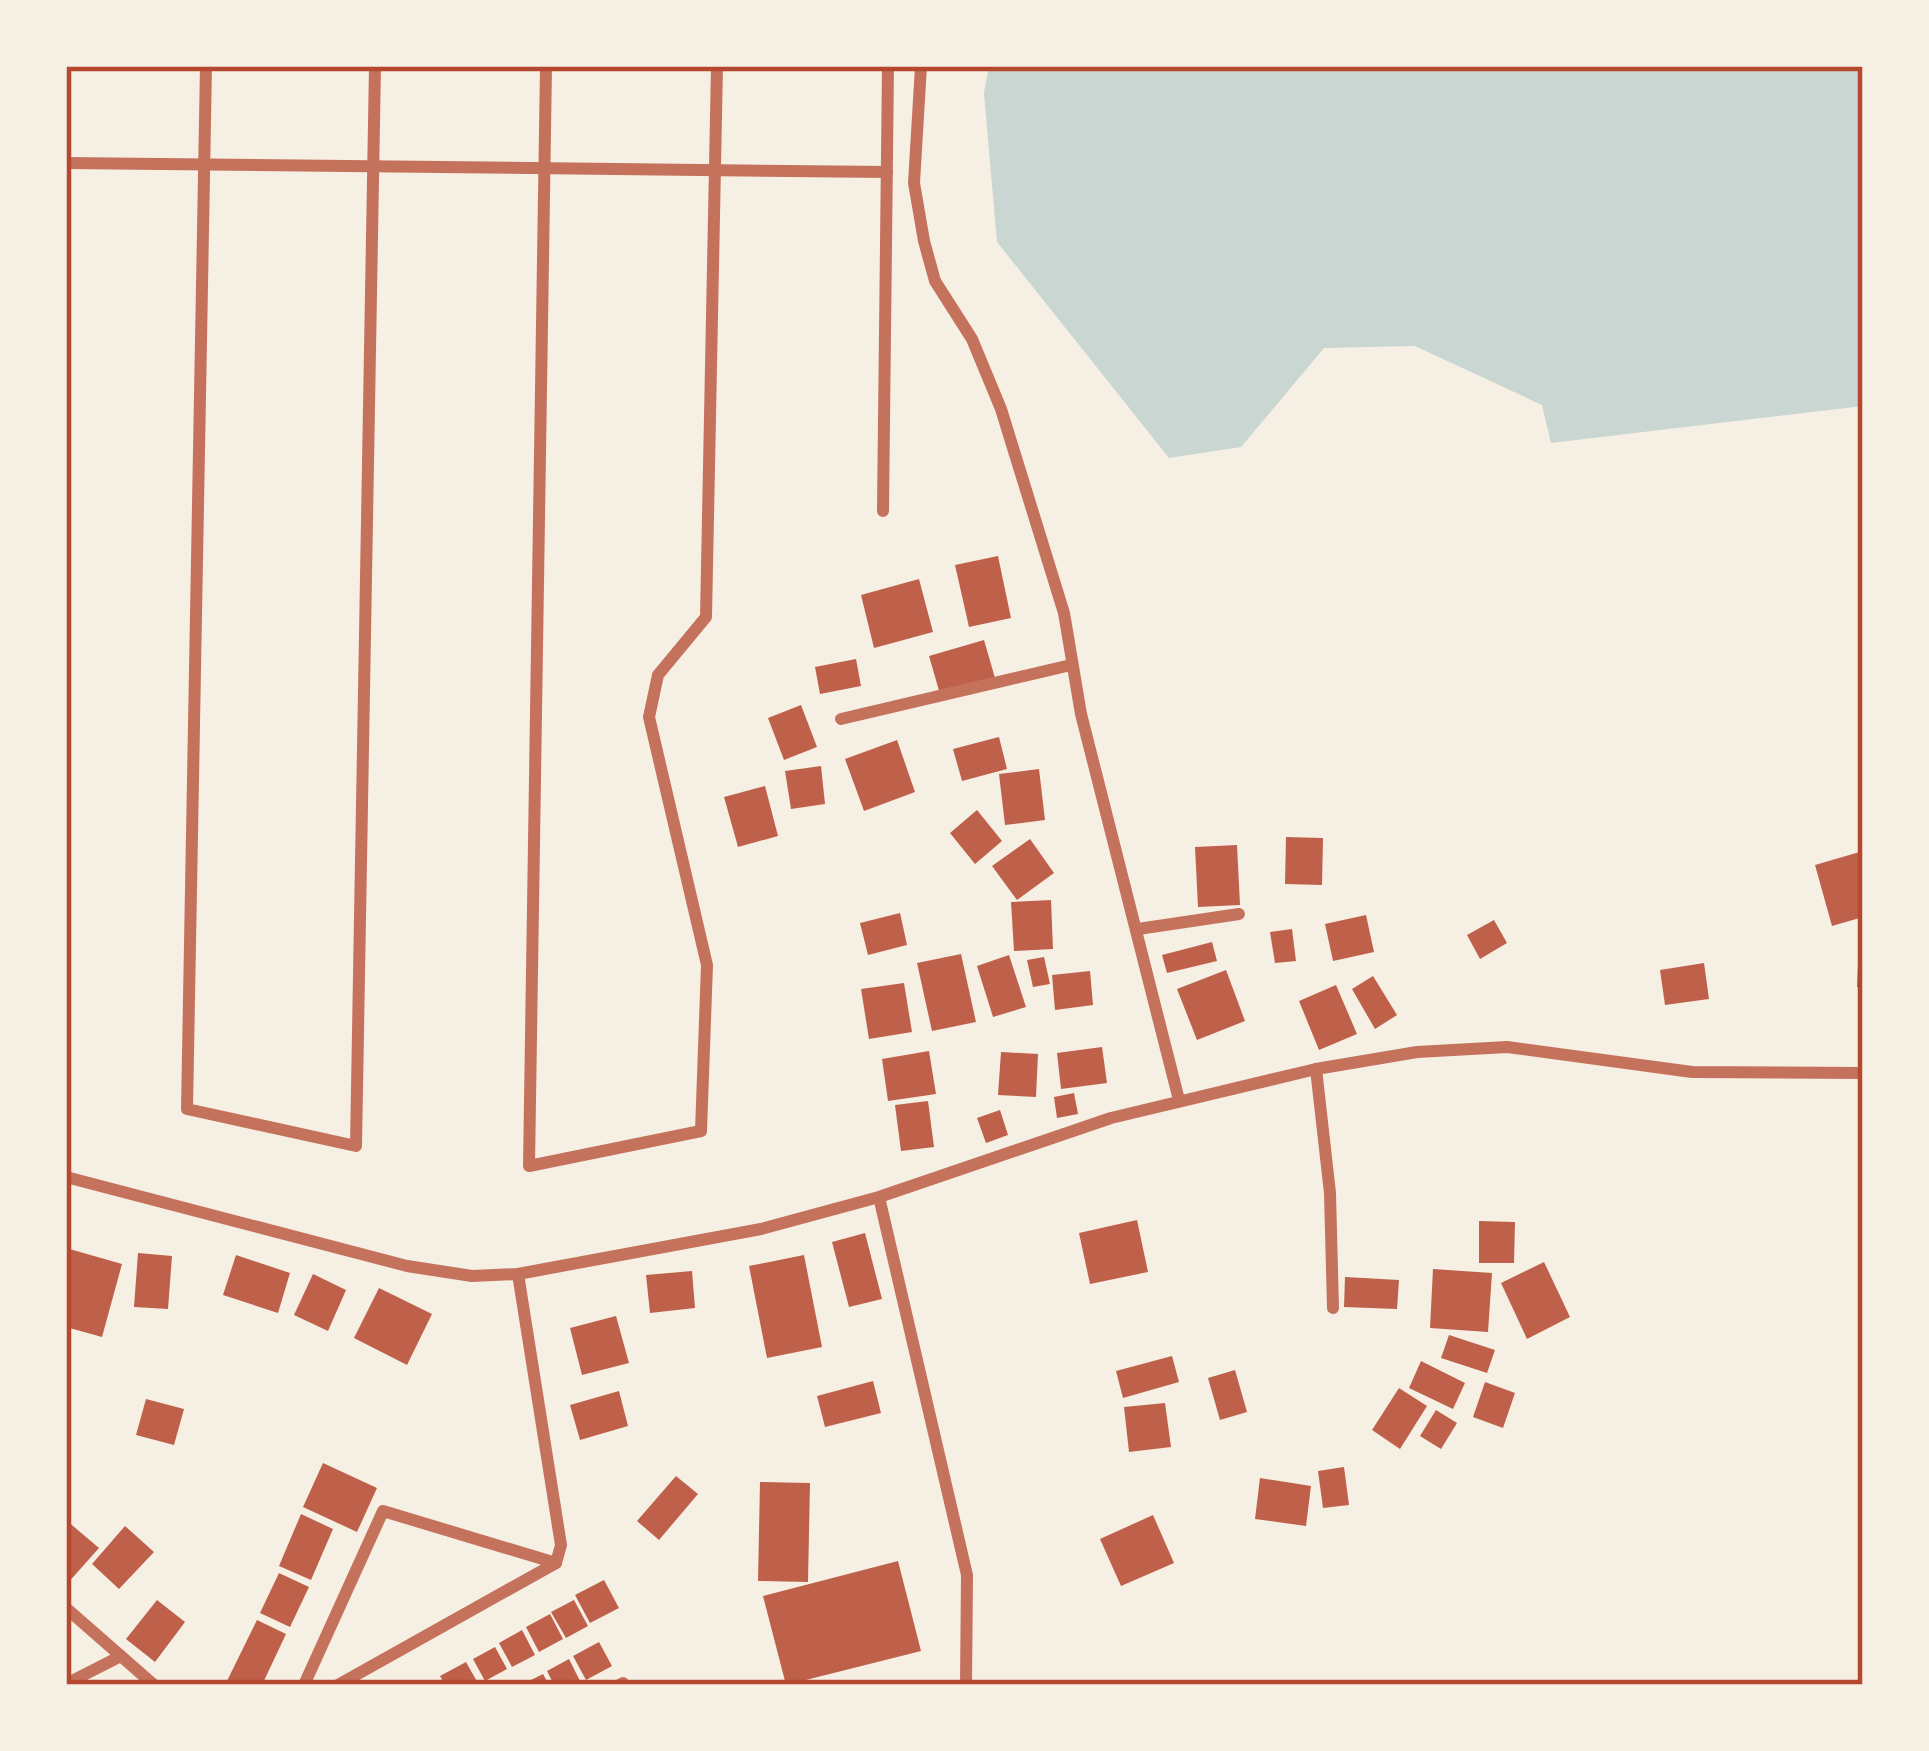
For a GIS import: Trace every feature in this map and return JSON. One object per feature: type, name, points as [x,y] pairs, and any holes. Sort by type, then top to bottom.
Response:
[{"type":"street","points":[[206,66],[187,1109],[356,1146],[375,66]]},
{"type":"street","points":[[547,66],[529,1166],[701,1131],[707,965],[649,717],[658,675],[706,617],[717,66]]},
{"type":"street","points":[[883,511],[888,66]]},
{"type":"street","points":[[922,66],[914,183],[924,241],[935,281],[972,339],[1001,409],[1064,613],[1071,665],[1179,1100]]},
{"type":"street","points":[[66,163],[887,172]]},
{"type":"street","points":[[841,719],[1071,665]]},
{"type":"street","points":[[1138,929],[1239,914]]},
{"type":"street","points":[[66,1177],[406,1266],[472,1276],[518,1274],[761,1228],[879,1196],[1179,1100],[1316,1069],[1454,1047],[1507,1047],[1692,1072],[1863,1073]]},
{"type":"street","points":[[1316,1069],[1330,1193],[1333,1308]]},
{"type":"street","points":[[879,1196],[967,1575],[966,1685]]},
{"type":"street","points":[[338,1685],[556,1563],[561,1545],[518,1274]]},
{"type":"street","points":[[304,1685],[383,1511],[556,1563]]},
{"type":"street","points":[[66,1608],[154,1685]]},
{"type":"street","points":[[66,1684],[121,1656]]},
{"type":"shaded area","points":[[989,66],[1863,66],[1863,406],[1551,443],[1542,405],[1415,346],[1324,348],[1241,447],[1169,458],[997,242],[984,93]]},
{"type":"building","points":[[998,556],[1011,618],[969,627],[955,565]]},
{"type":"building","points":[[919,579],[933,632],[874,648],[861,595]]},
{"type":"building","points":[[984,640],[995,678],[940,694],[929,656]]},
{"type":"building","points":[[856,659],[861,686],[820,694],[815,667]]},
{"type":"building","points":[[801,705],[817,747],[784,760],[768,718]]},
{"type":"building","points":[[999,737],[1007,769],[962,781],[953,749]]},
{"type":"building","points":[[897,740],[915,792],[864,811],[845,759]]},
{"type":"building","points":[[821,766],[825,804],[791,809],[785,771]]},
{"type":"building","points":[[1039,769],[1045,820],[1005,825],[999,774]]},
{"type":"building","points":[[765,786],[778,836],[738,847],[724,797]]},
{"type":"building","points":[[977,810],[1002,841],[975,864],[950,833]]},
{"type":"building","points":[[1286,837],[1323,838],[1322,885],[1285,884]]},
{"type":"building","points":[[1030,839],[1054,873],[1017,900],[992,866]]},
{"type":"building","points":[[1237,845],[1240,905],[1198,907],[1195,847]]},
{"type":"building","points":[[1863,851],[1863,917],[1832,926],[1815,865]]},
{"type":"building","points":[[1051,900],[1053,949],[1014,951],[1011,902]]},
{"type":"building","points":[[900,913],[907,945],[868,955],[860,923]]},
{"type":"building","points":[[1366,915],[1374,952],[1333,961],[1325,924]]},
{"type":"building","points":[[1494,920],[1507,943],[1480,959],[1467,935]]},
{"type":"building","points":[[1292,929],[1296,961],[1275,963],[1270,932]]},
{"type":"building","points":[[1212,942],[1217,961],[1167,973],[1162,955]]},
{"type":"building","points":[[1859,942],[1863,942],[1863,988],[1857,987]]},
{"type":"building","points":[[961,954],[976,1022],[932,1031],[917,963]]},
{"type":"building","points":[[1009,955],[1026,1007],[993,1017],[977,966]]},
{"type":"building","points":[[1044,957],[1050,984],[1033,987],[1027,960]]},
{"type":"building","points":[[1704,963],[1709,999],[1665,1005],[1660,970]]},
{"type":"building","points":[[1226,970],[1245,1021],[1197,1040],[1177,989]]},
{"type":"building","points":[[1090,971],[1093,1005],[1055,1010],[1052,975]]},
{"type":"building","points":[[1373,976],[1397,1015],[1375,1029],[1352,989]]},
{"type":"building","points":[[904,983],[912,1032],[869,1039],[861,989]]},
{"type":"building","points":[[1336,985],[1357,1034],[1319,1050],[1299,1001]]},
{"type":"building","points":[[1102,1047],[1107,1083],[1061,1089],[1057,1053]]},
{"type":"building","points":[[929,1051],[936,1094],[888,1101],[882,1059]]},
{"type":"building","points":[[1001,1052],[1038,1054],[1036,1097],[998,1095]]},
{"type":"building","points":[[1074,1093],[1078,1114],[1057,1118],[1054,1097]]},
{"type":"building","points":[[928,1101],[934,1147],[901,1151],[895,1105]]},
{"type":"building","points":[[1000,1110],[1008,1135],[986,1143],[977,1118]]},
{"type":"building","points":[[1137,1220],[1148,1272],[1090,1284],[1079,1233]]},
{"type":"building","points":[[1479,1221],[1515,1222],[1514,1263],[1479,1263]]},
{"type":"building","points":[[865,1233],[882,1299],[849,1307],[832,1242]]},
{"type":"building","points":[[66,1248],[122,1264],[102,1337],[66,1327]]},
{"type":"building","points":[[138,1253],[172,1256],[168,1309],[134,1307]]},
{"type":"building","points":[[236,1255],[290,1273],[278,1313],[223,1295]]},
{"type":"building","points":[[804,1255],[822,1347],[767,1358],[749,1266]]},
{"type":"building","points":[[1544,1262],[1570,1317],[1527,1339],[1501,1283]]},
{"type":"building","points":[[1433,1269],[1492,1273],[1488,1332],[1430,1328]]},
{"type":"building","points":[[692,1271],[695,1308],[650,1313],[646,1275]]},
{"type":"building","points":[[313,1274],[346,1290],[328,1331],[294,1315]]},
{"type":"building","points":[[1345,1277],[1399,1280],[1397,1309],[1344,1307]]},
{"type":"building","points":[[379,1288],[432,1314],[407,1365],[354,1338]]},
{"type":"building","points":[[616,1316],[629,1363],[582,1375],[570,1328]]},
{"type":"building","points":[[1449,1335],[1495,1350],[1487,1373],[1441,1358]]},
{"type":"building","points":[[1172,1356],[1179,1382],[1123,1398],[1116,1371]]},
{"type":"building","points":[[1421,1361],[1465,1383],[1453,1409],[1409,1388]]},
{"type":"building","points":[[1235,1370],[1247,1412],[1220,1420],[1208,1378]]},
{"type":"building","points":[[873,1381],[881,1413],[825,1427],[817,1396]]},
{"type":"building","points":[[1485,1382],[1515,1393],[1503,1428],[1473,1417]]},
{"type":"building","points":[[1399,1388],[1427,1406],[1400,1449],[1372,1430]]},
{"type":"building","points":[[619,1391],[628,1426],[580,1440],[570,1405]]},
{"type":"building","points":[[146,1399],[184,1409],[174,1445],[136,1435]]},
{"type":"building","points":[[1165,1403],[1171,1447],[1129,1452],[1124,1407]]},
{"type":"building","points":[[1436,1410],[1457,1423],[1441,1449],[1420,1436]]},
{"type":"building","points":[[323,1463],[377,1488],[357,1532],[303,1507]]},
{"type":"building","points":[[1344,1467],[1349,1505],[1323,1508],[1318,1471]]},
{"type":"building","points":[[676,1476],[698,1494],[659,1540],[637,1521]]},
{"type":"building","points":[[1260,1478],[1311,1486],[1306,1526],[1255,1519]]},
{"type":"building","points":[[760,1482],[810,1483],[808,1582],[758,1581]]},
{"type":"building","points":[[301,1514],[333,1529],[311,1580],[279,1566]]},
{"type":"building","points":[[1153,1515],[1174,1563],[1121,1586],[1100,1539]]},
{"type":"building","points":[[66,1520],[99,1548],[66,1585]]},
{"type":"building","points":[[125,1526],[154,1552],[119,1589],[92,1564]]},
{"type":"building","points":[[898,1561],[921,1651],[786,1685],[763,1596]]},
{"type":"building","points":[[279,1573],[309,1587],[290,1627],[260,1613]]},
{"type":"building","points":[[604,1580],[619,1608],[590,1623],[575,1595]]},
{"type":"building","points":[[157,1600],[185,1622],[155,1662],[126,1639]]},
{"type":"building","points":[[574,1600],[588,1626],[566,1638],[551,1612]]},
{"type":"building","points":[[550,1614],[563,1639],[539,1652],[526,1627]]},
{"type":"building","points":[[257,1620],[286,1634],[262,1685],[225,1685]]},
{"type":"building","points":[[522,1630],[535,1655],[512,1667],[499,1643]]},
{"type":"building","points":[[599,1642],[612,1666],[586,1680],[573,1656]]},
{"type":"building","points":[[495,1647],[507,1669],[485,1681],[473,1659]]},
{"type":"building","points":[[569,1659],[582,1685],[554,1685],[547,1671]]},
{"type":"building","points":[[466,1662],[479,1685],[445,1685],[440,1676]]},
{"type":"building","points":[[543,1674],[549,1685],[521,1685]]}]
